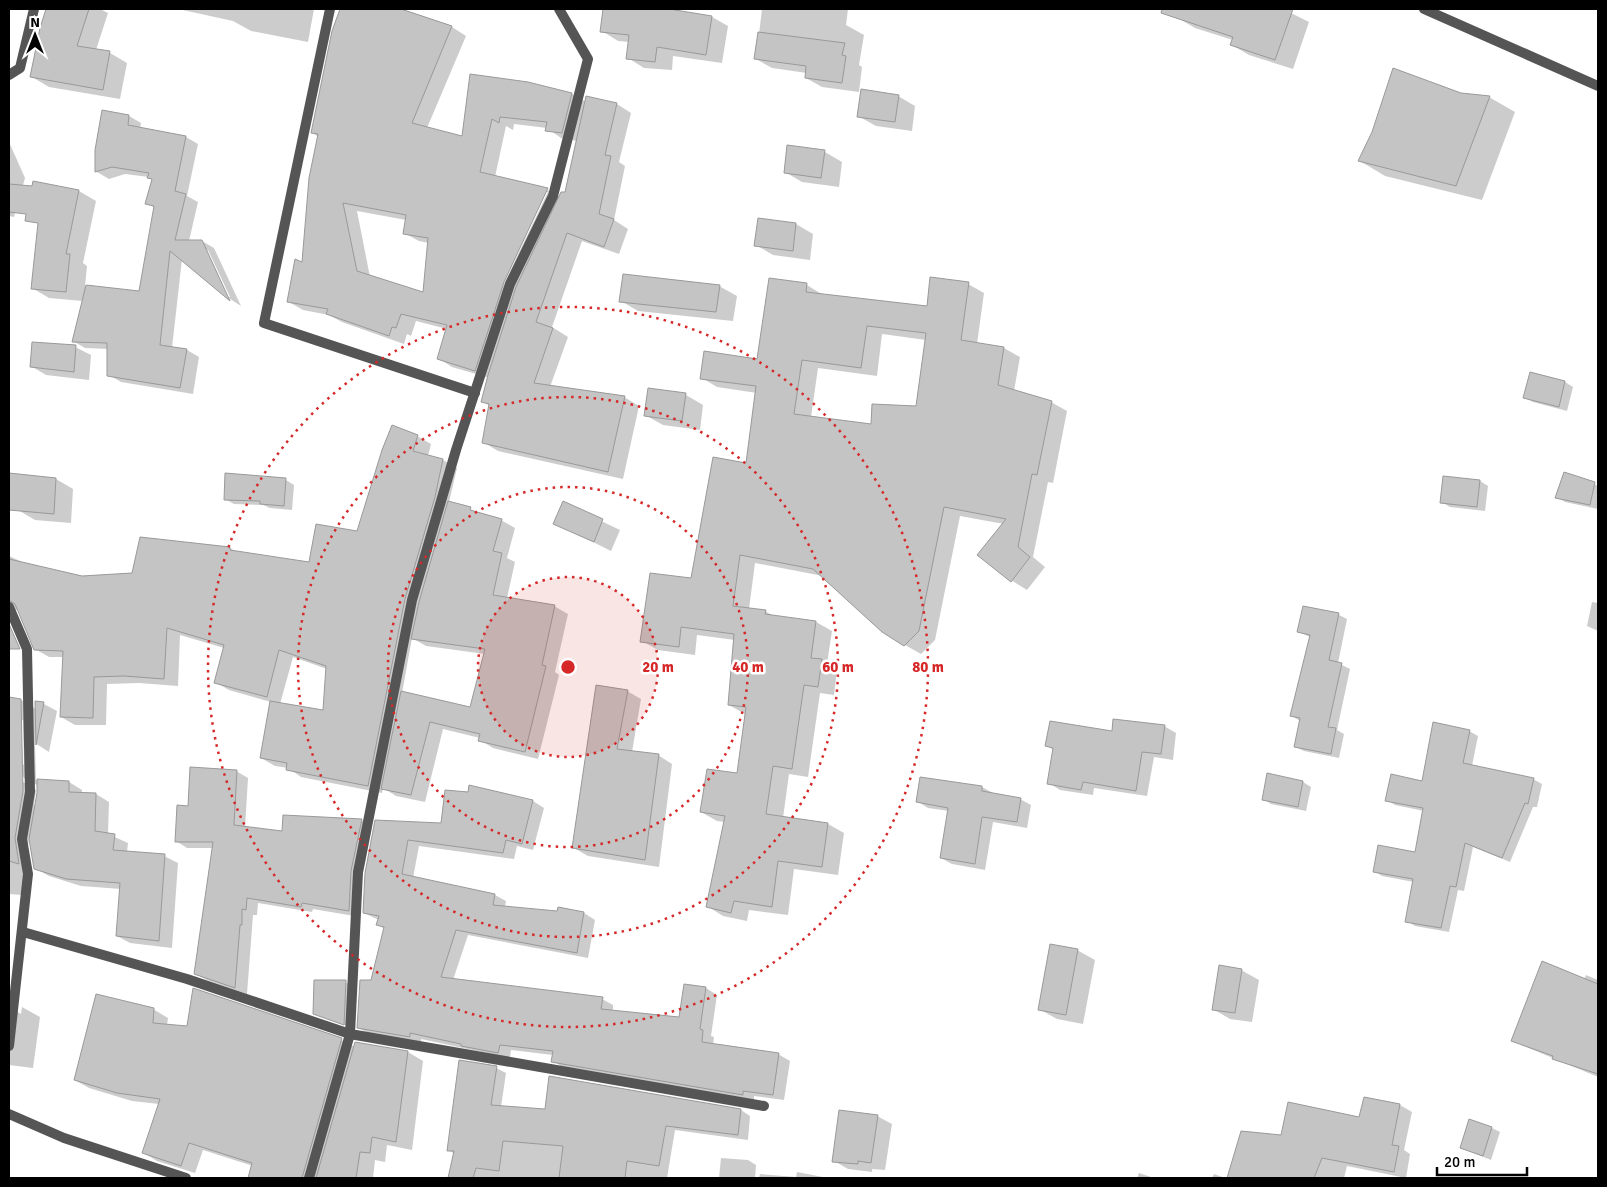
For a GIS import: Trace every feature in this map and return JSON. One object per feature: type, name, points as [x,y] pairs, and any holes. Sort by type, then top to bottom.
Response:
[{"type":"street","points":[[9,75],[20,68],[34,9]]},
{"type":"street","points":[[330,9],[264,323],[475,393]]},
{"type":"street","points":[[309,1178],[350,1034],[358,872],[412,600],[510,284],[553,196],[588,59],[559,9]]},
{"type":"street","points":[[1424,9],[1598,86]]},
{"type":"street","points":[[9,607],[27,649],[30,792],[22,839],[28,874],[9,1046]]},
{"type":"street","points":[[22,932],[187,979],[350,1034],[764,1106]]},
{"type":"street","points":[[9,1114],[64,1138],[186,1178]]},
{"type":"building","points":[[46,9],[89,9],[77,46],[110,51],[103,90],[30,77]]},
{"type":"building","points":[[340,9],[401,9],[452,26],[412,123],[462,136],[470,74],[528,82],[572,93],[562,133],[545,131],[547,122],[500,117],[499,123],[492,119],[480,172],[548,188],[504,282],[475,371],[437,359],[447,325],[401,314],[396,328],[392,327],[389,336],[326,314],[328,309],[287,302],[295,259],[302,262],[309,178],[318,134],[311,133],[332,31]],"holes":[[[343,203],[406,215],[403,234],[428,238],[423,292],[357,271]]]},
{"type":"building","points":[[603,9],[669,9],[712,16],[706,55],[657,47],[655,62],[626,59],[629,35],[600,32]]},
{"type":"building","points":[[1162,9],[1293,9],[1275,60],[1230,45],[1233,37],[1161,13]]},
{"type":"building","points":[[758,32],[845,43],[842,55],[846,56],[842,83],[805,78],[806,66],[754,59]]},
{"type":"building","points":[[1393,68],[1461,93],[1490,96],[1456,186],[1358,161],[1372,132]]},
{"type":"building","points":[[861,89],[899,95],[895,122],[857,117]]},
{"type":"building","points":[[586,96],[617,103],[605,155],[611,156],[599,214],[614,219],[604,247],[567,233],[536,322],[553,328],[534,383],[625,396],[608,472],[482,443],[489,404],[481,402],[488,375],[516,287],[561,192],[565,192]]},
{"type":"building","points":[[102,110],[129,115],[128,125],[186,136],[175,191],[186,194],[175,240],[202,240],[230,301],[170,251],[160,345],[187,349],[180,388],[107,376],[107,343],[72,342],[86,285],[139,291],[154,206],[145,204],[152,179],[147,178],[149,173],[112,167],[95,172],[95,150]]},
{"type":"building","points":[[787,145],[825,150],[821,178],[784,173]]},
{"type":"building","points":[[33,181],[79,190],[66,254],[70,254],[66,292],[31,289],[38,223],[25,221],[26,214],[9,212],[9,184],[32,186]]},
{"type":"building","points":[[758,218],[796,223],[793,251],[754,246]]},
{"type":"building","points":[[623,274],[720,285],[716,312],[619,302]]},
{"type":"building","points":[[930,277],[969,282],[961,340],[1004,347],[998,385],[1052,401],[1037,475],[1032,474],[1018,547],[1030,557],[1011,582],[977,555],[1006,519],[944,507],[919,631],[904,646],[882,632],[813,569],[740,555],[733,606],[766,610],[765,614],[816,621],[811,658],[822,659],[818,687],[804,685],[792,769],[773,766],[766,814],[828,823],[822,867],[778,861],[772,907],[734,901],[731,913],[706,907],[725,816],[700,812],[707,769],[737,773],[746,707],[728,705],[734,634],[681,627],[679,647],[640,642],[650,573],[691,578],[713,457],[746,463],[756,386],[700,379],[704,351],[757,359],[769,278],[807,283],[806,292],[927,306]],"holes":[[[867,326],[926,333],[916,406],[872,404],[871,424],[794,414],[802,360],[861,368]]]},
{"type":"building","points":[[32,342],[76,345],[74,372],[30,367]]},
{"type":"building","points":[[1530,372],[1565,381],[1559,407],[1523,398]]},
{"type":"building","points":[[648,388],[686,393],[682,421],[644,416]]},
{"type":"building","points":[[392,425],[418,435],[413,451],[443,459],[435,497],[405,599],[368,786],[286,770],[287,763],[260,758],[270,701],[323,710],[326,666],[279,650],[267,697],[214,683],[224,645],[167,628],[164,679],[124,676],[94,677],[93,718],[60,717],[63,651],[34,650],[15,604],[9,600],[9,559],[82,576],[132,573],[140,537],[230,547],[230,550],[309,562],[316,524],[357,531],[382,450]]},
{"type":"building","points":[[1564,472],[1595,482],[1590,505],[1555,498]]},
{"type":"building","points":[[9,473],[56,478],[54,514],[9,510]]},
{"type":"building","points":[[225,473],[286,478],[284,506],[260,504],[260,501],[224,500]]},
{"type":"building","points":[[1443,476],[1480,480],[1477,507],[1440,503]]},
{"type":"building","points":[[448,501],[471,507],[470,510],[502,519],[493,551],[502,553],[493,595],[555,605],[542,665],[546,666],[525,752],[478,741],[480,734],[430,722],[411,795],[381,789],[401,691],[470,707],[485,649],[411,639],[419,602]]},
{"type":"building","points":[[563,501],[603,519],[594,542],[553,524]]},
{"type":"building","points":[[1303,606],[1339,613],[1329,660],[1342,663],[1328,727],[1336,728],[1331,754],[1294,747],[1300,718],[1290,716],[1310,635],[1297,632]]},
{"type":"building","points":[[9,624],[20,649],[9,649]]},
{"type":"building","points":[[596,685],[628,690],[617,749],[659,754],[645,860],[572,848]]},
{"type":"building","points":[[9,697],[21,699],[23,791],[15,838],[19,864],[9,861]]},
{"type":"building","points":[[35,701],[44,702],[36,745]]},
{"type":"building","points":[[1113,719],[1165,725],[1161,754],[1142,752],[1136,791],[1083,782],[1081,790],[1047,784],[1053,748],[1045,746],[1050,721],[1112,731]]},
{"type":"building","points":[[1433,722],[1470,730],[1463,763],[1534,778],[1528,804],[1525,803],[1502,858],[1465,843],[1456,887],[1450,886],[1441,928],[1405,922],[1413,879],[1373,872],[1378,845],[1415,852],[1423,808],[1385,801],[1391,774],[1422,781]]},
{"type":"building","points":[[190,767],[237,770],[234,825],[282,831],[283,815],[362,819],[351,871],[349,911],[302,903],[301,907],[247,898],[246,910],[242,909],[235,988],[194,974],[213,842],[175,842],[177,805],[188,806]]},
{"type":"building","points":[[1267,773],[1303,781],[1298,807],[1262,800]]},
{"type":"building","points":[[920,777],[982,786],[982,791],[1021,798],[1017,822],[982,817],[975,864],[940,858],[948,808],[916,802]]},
{"type":"building","points":[[37,779],[69,781],[69,792],[96,793],[95,831],[115,834],[113,850],[165,854],[159,941],[116,936],[120,883],[66,879],[34,869],[29,839],[37,793]]},
{"type":"building","points":[[469,785],[533,800],[522,844],[506,840],[503,853],[408,840],[402,874],[495,894],[493,905],[557,911],[558,907],[584,912],[577,953],[456,930],[441,977],[603,997],[601,1009],[679,1017],[684,984],[706,987],[700,1029],[703,1030],[702,1042],[779,1053],[773,1095],[743,1091],[743,1095],[551,1062],[553,1051],[500,1045],[498,1053],[410,1033],[410,1037],[357,1028],[360,980],[371,980],[384,927],[376,925],[379,916],[363,913],[365,873],[375,820],[441,823],[445,790],[468,792]]},
{"type":"building","points":[[1050,944],[1078,949],[1066,1015],[1038,1010]]},
{"type":"building","points":[[1542,961],[1598,984],[1598,1074],[1552,1059],[1553,1056],[1511,1041]]},
{"type":"building","points":[[1219,965],[1242,969],[1235,1013],[1212,1010]]},
{"type":"building","points":[[314,980],[346,980],[344,1025],[313,1014]]},
{"type":"building","points":[[193,988],[342,1038],[302,1178],[248,1178],[252,1163],[189,1143],[181,1166],[142,1153],[160,1099],[117,1093],[74,1080],[96,994],[154,1008],[153,1023],[187,1026]]},
{"type":"building","points":[[355,1042],[408,1051],[396,1142],[372,1137],[370,1153],[360,1152],[356,1178],[316,1178]]},
{"type":"building","points":[[459,1060],[497,1066],[491,1105],[545,1109],[549,1076],[741,1109],[738,1135],[666,1126],[659,1166],[627,1161],[625,1178],[559,1178],[563,1146],[503,1141],[499,1171],[476,1168],[473,1178],[448,1178],[454,1151],[447,1151]]},
{"type":"building","points":[[1364,1097],[1400,1104],[1392,1145],[1399,1146],[1394,1172],[1322,1158],[1314,1178],[1227,1178],[1241,1131],[1281,1135],[1288,1102],[1359,1117]]},
{"type":"building","points":[[839,1110],[878,1115],[871,1163],[858,1161],[858,1164],[832,1162]]},
{"type":"building","points":[[1469,1119],[1492,1127],[1483,1156],[1460,1148]]}]
